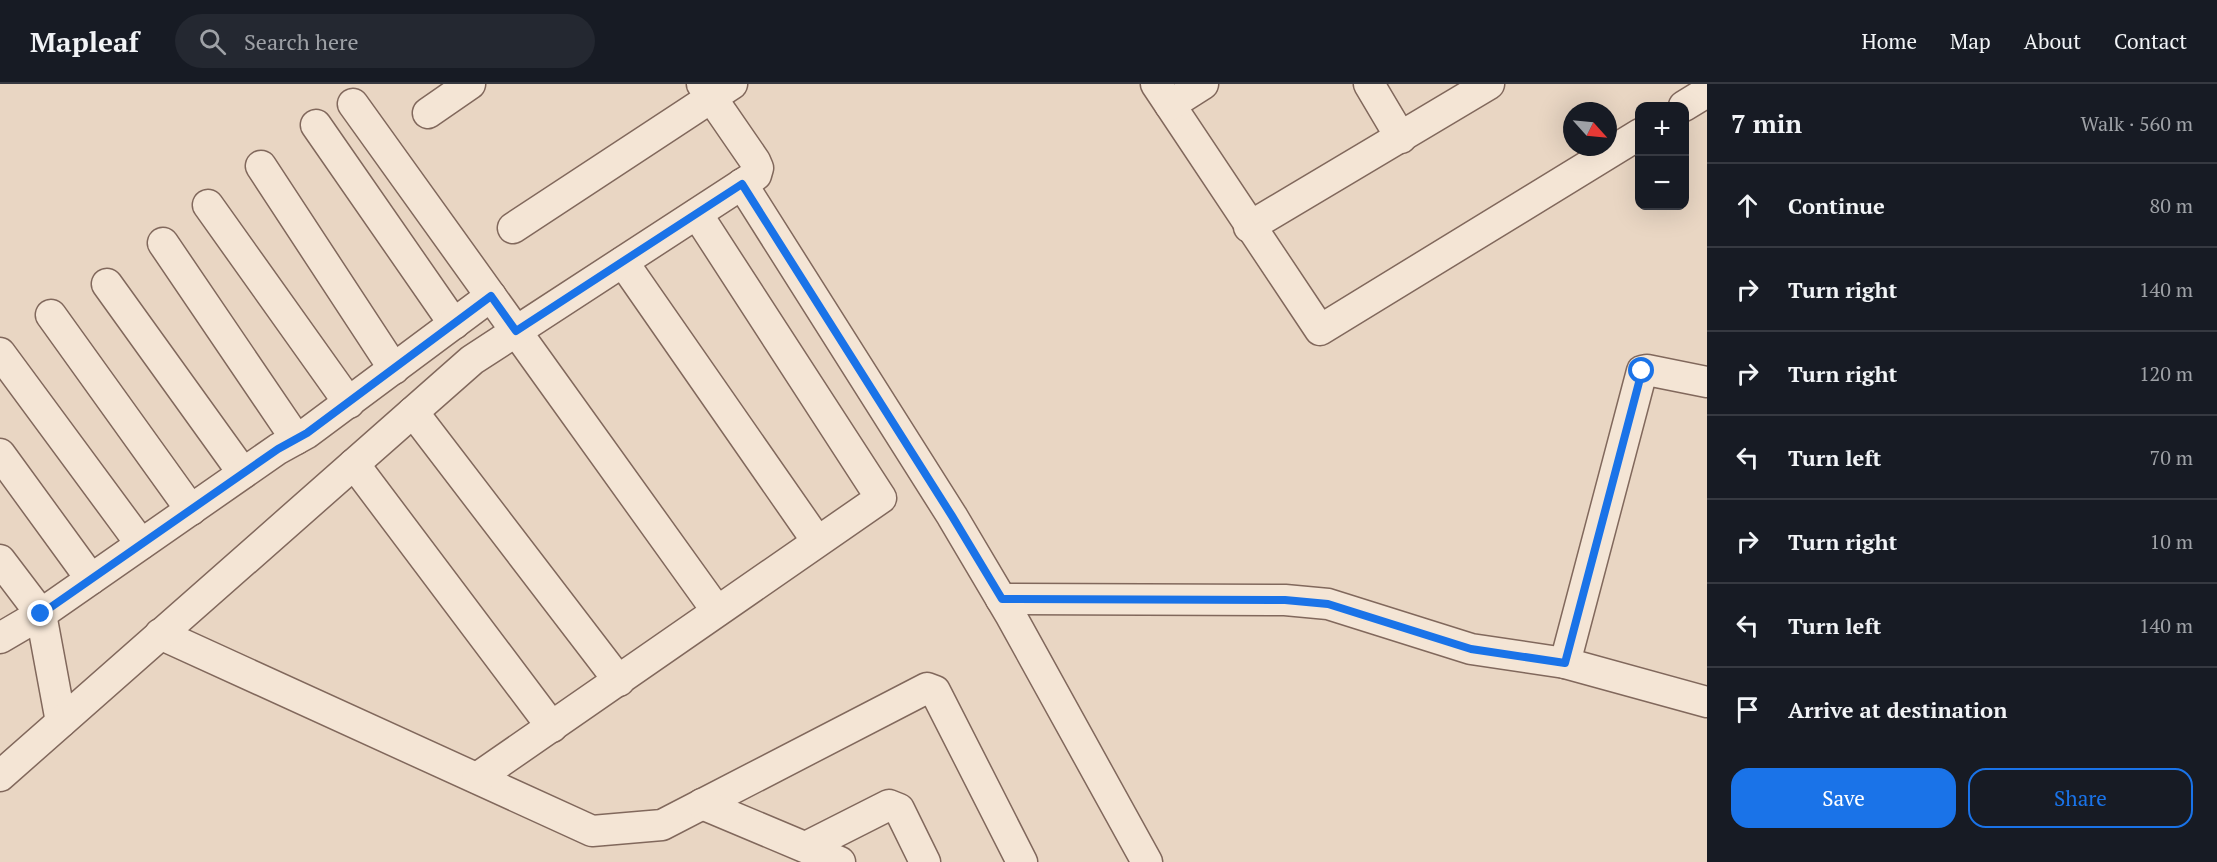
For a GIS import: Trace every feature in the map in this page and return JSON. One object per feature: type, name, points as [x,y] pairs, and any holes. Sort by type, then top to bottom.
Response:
[{"type":"street","points":[[428,113],[470,84]]},
{"type":"street","points":[[1203,84],[1163,94],[1249,227],[1320,330],[1635,137]]},
{"type":"street","points":[[1369,84],[1401,138]]},
{"type":"street","points":[[1249,227],[1489,84]]},
{"type":"street","points":[[0,776],[472,360],[756,175],[758,168],[715,88],[513,228]]},
{"type":"street","points":[[1689,103],[1707,92]]},
{"type":"street","points":[[353,104],[717,611]]},
{"type":"street","points":[[316,126],[454,324]]},
{"type":"street","points":[[261,166],[394,369]]},
{"type":"street","points":[[742,184],[1002,599],[1147,862]]},
{"type":"street","points":[[208,205],[349,403]]},
{"type":"street","points":[[477,778],[881,498],[697,214]]},
{"type":"street","points":[[163,243],[296,439]]},
{"type":"street","points":[[622,262],[818,541]]},
{"type":"street","points":[[106,284],[243,473]]},
{"type":"street","points":[[0,638],[41,614],[243,473],[349,403],[491,296]]},
{"type":"street","points":[[51,315],[191,510]]},
{"type":"street","points":[[0,353],[141,544]]},
{"type":"street","points":[[1565,663],[1642,371],[1647,370],[1707,382]]},
{"type":"street","points":[[413,412],[619,681]]},
{"type":"street","points":[[0,454],[91,579]]},
{"type":"street","points":[[354,464],[552,727]]},
{"type":"street","points":[[0,560],[41,614],[61,722]]},
{"type":"street","points":[[1002,599],[1285,600],[1328,604],[1471,649],[1565,663],[1707,702]]},
{"type":"street","points":[[160,634],[592,831],[662,825],[927,688],[935,691],[1022,862]]},
{"type":"street","points":[[702,804],[840,862]]},
{"type":"street","points":[[806,847],[890,806],[899,809],[925,862]]},
{"type":"route","points":[[41,614],[278,449],[307,433],[491,296],[516,331],[742,184],[1002,599],[1285,600],[1328,604],[1368,614],[1471,649],[1565,663],[1642,371]]}]
